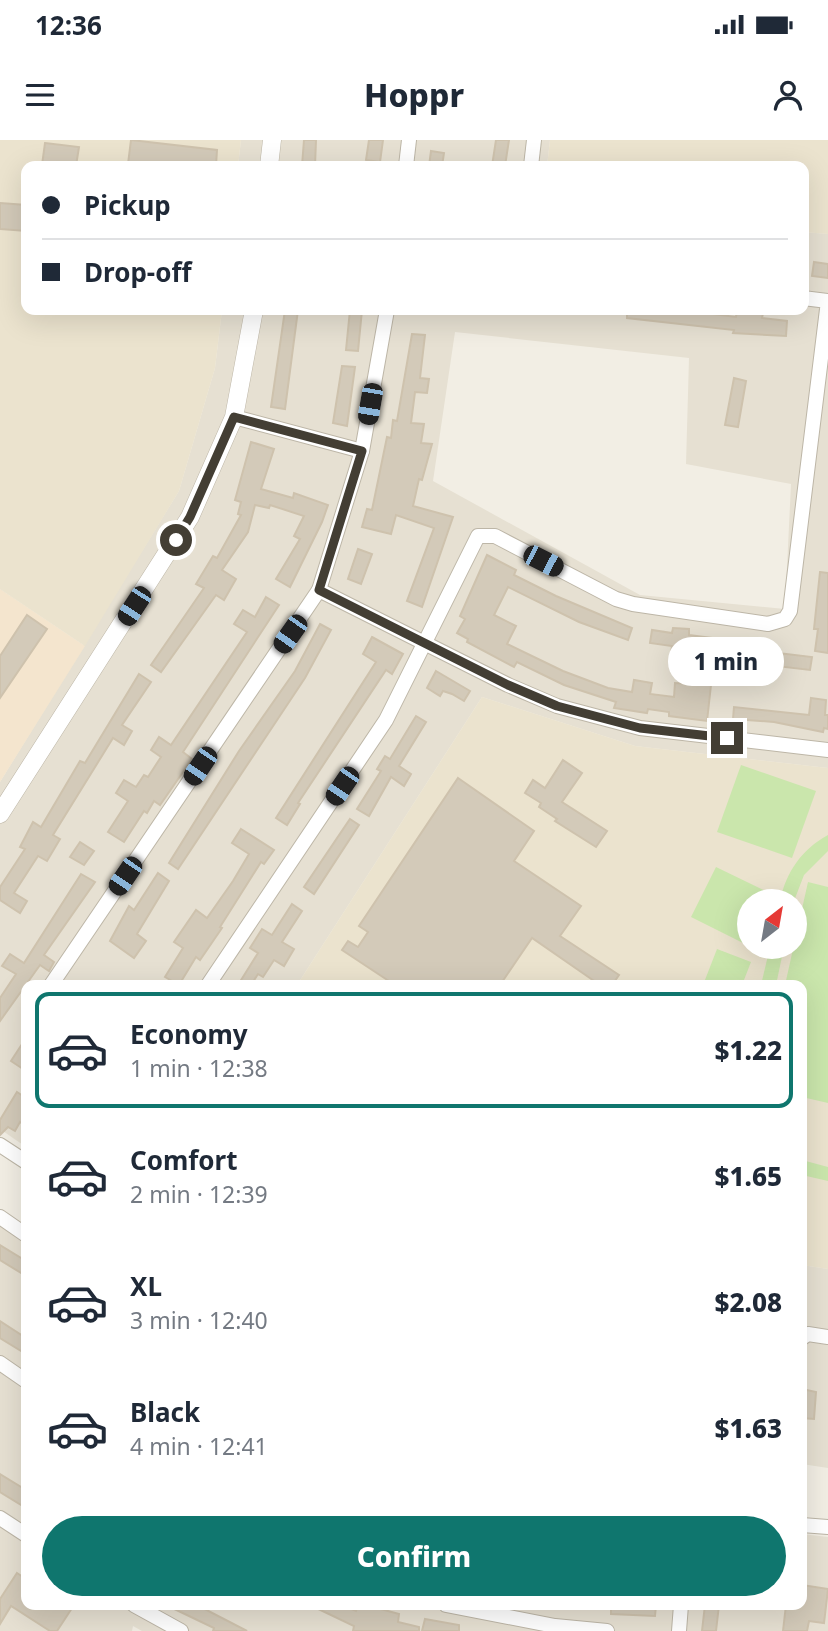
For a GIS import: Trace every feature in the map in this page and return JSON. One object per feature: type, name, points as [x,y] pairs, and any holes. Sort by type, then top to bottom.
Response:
[{"type":"street","points":[[270,161],[272,140]]},
{"type":"street","points":[[407,161],[409,140]]},
{"type":"street","points":[[532,161],[534,140]]},
{"type":"street","points":[[211,980],[386,720],[478,536],[495,536],[616,599],[633,604],[768,624],[785,618],[790,611],[828,301],[809,299]]},
{"type":"street","points":[[0,814],[190,517],[234,417],[253,315]]},
{"type":"street","points":[[54,980],[319,590],[362,451],[386,315]]},
{"type":"street","points":[[234,417],[362,451]]},
{"type":"street","points":[[319,590],[508,685],[557,706],[640,728],[828,750]]},
{"type":"street","points":[[0,1144],[21,1159]]},
{"type":"street","points":[[0,1217],[21,1232]]},
{"type":"street","points":[[807,1335],[828,1337]]},
{"type":"street","points":[[0,1363],[21,1378]]},
{"type":"street","points":[[0,1518],[21,1532]]},
{"type":"street","points":[[807,1525],[828,1527]]},
{"type":"street","points":[[143,1610],[181,1631]]},
{"type":"street","points":[[469,1610],[554,1628],[607,1631]]},
{"type":"street","points":[[679,1631],[681,1610]]},
{"type":"shaded area","points":[[0,140],[241,140],[239,161],[21,161],[21,315],[221,315],[215,368],[179,491],[85,646],[0,589]]},
{"type":"shaded area","points":[[241,140],[550,140],[548,161],[239,161]]},
{"type":"shaded area","points":[[550,140],[828,140],[828,234],[809,232],[809,161],[548,161]]},
{"type":"shaded area","points":[[809,232],[828,234],[828,768],[635,746],[482,697],[300,980],[21,980],[21,1144],[0,1129],[0,782],[179,491],[215,368],[221,315],[809,315]],"holes":[[[455,332],[689,358],[686,464],[791,484],[785,609],[640,595],[433,481]]]},
{"type":"shaded area","points":[[0,589],[85,646],[0,782]]},
{"type":"shaded area","points":[[482,697],[635,746],[828,768],[828,1269],[807,1266],[807,980],[300,980]]},
{"type":"shaded area","points":[[0,1222],[21,1237],[21,1610],[807,1610],[807,1535],[828,1537],[828,1631],[142,1631],[133,1626],[132,1631],[0,1631]]},
{"type":"shaded area","points":[[807,1266],[828,1269],[828,1468],[807,1465]]},
{"type":"green space","points":[[741,765],[816,791],[792,858],[717,832]]},
{"type":"green space","points":[[828,835],[828,851],[804,875],[799,889],[783,889],[796,862]]},
{"type":"green space","points":[[716,867],[762,889],[737,889],[737,940],[691,917]]},
{"type":"green space","points":[[808,882],[828,887],[828,1103],[807,1098],[807,980],[786,980],[791,959],[807,959]]},
{"type":"green space","points":[[717,949],[737,957],[737,959],[751,962],[744,980],[705,980]]},
{"type":"green space","points":[[767,959],[781,959],[777,980],[762,980]]},
{"type":"green space","points":[[807,1161],[828,1167],[828,1181],[807,1176]]},
{"type":"building","points":[[131,140],[217,150],[216,161],[128,161]]},
{"type":"building","points":[[304,140],[316,140],[315,161],[302,161]]},
{"type":"building","points":[[369,140],[383,140],[380,161],[366,160]]},
{"type":"building","points":[[496,140],[509,140],[506,161],[493,161]]},
{"type":"building","points":[[45,143],[79,147],[77,161],[43,161]]},
{"type":"building","points":[[431,151],[444,153],[443,161],[430,161]]},
{"type":"building","points":[[0,203],[21,205],[21,231],[0,229]]},
{"type":"building","points":[[814,262],[828,264],[828,278],[812,276]]},
{"type":"building","points":[[284,315],[297,315],[285,409],[271,407]]},
{"type":"building","points":[[350,315],[362,315],[358,351],[346,350]]},
{"type":"building","points":[[627,315],[763,315],[762,318],[787,321],[786,336],[733,333],[734,330],[627,318]]},
{"type":"building","points":[[412,334],[425,335],[420,378],[429,379],[427,393],[415,392],[411,423],[424,424],[421,443],[432,444],[422,480],[419,479],[413,506],[453,517],[422,607],[407,601],[434,528],[396,515],[391,534],[362,527],[367,509],[372,510],[387,437],[391,438],[393,420],[397,421]]},
{"type":"building","points":[[342,366],[355,367],[347,426],[333,423]]},
{"type":"building","points":[[734,378],[746,381],[738,427],[725,425]]},
{"type":"building","points":[[251,442],[274,449],[261,489],[293,498],[294,493],[328,505],[322,522],[290,587],[276,579],[300,539],[294,536],[304,516],[270,505],[269,508],[255,505],[248,532],[222,570],[236,579],[224,600],[216,595],[161,672],[151,665],[204,588],[196,584],[213,556],[217,558],[241,515],[238,514],[241,502],[235,500]]},
{"type":"building","points":[[358,549],[372,554],[361,584],[348,579]]},
{"type":"building","points":[[487,555],[516,570],[514,575],[632,628],[628,640],[579,622],[508,587],[494,615],[516,626],[507,644],[563,671],[608,688],[632,692],[634,680],[652,683],[650,694],[674,697],[675,683],[711,685],[707,721],[669,716],[669,712],[648,709],[647,713],[614,708],[616,702],[564,685],[517,662],[514,667],[467,642],[468,639],[457,633],[465,619],[460,616]]},
{"type":"building","points":[[820,572],[828,573],[828,653],[815,651],[818,629],[814,629]]},
{"type":"building","points":[[266,597],[279,605],[183,752],[192,759],[160,805],[154,801],[147,813],[144,811],[124,842],[108,832],[128,801],[116,793],[124,780],[136,787],[144,775],[148,777],[161,757],[151,750],[159,737],[171,745],[247,632],[234,624],[243,610],[255,617]]},
{"type":"building","points":[[27,615],[47,629],[0,698],[0,656]]},
{"type":"building","points":[[320,624],[331,630],[305,678],[178,869],[169,863],[239,751],[295,671]]},
{"type":"building","points":[[673,628],[689,629],[689,635],[760,644],[758,656],[687,648],[686,662],[670,661],[672,646],[650,643],[652,630],[672,633]]},
{"type":"building","points":[[372,637],[403,654],[392,674],[386,670],[298,803],[300,804],[287,825],[276,818],[376,662],[363,654]]},
{"type":"building","points":[[778,653],[812,657],[810,670],[776,666]]},
{"type":"building","points":[[436,671],[470,691],[464,701],[443,691],[440,696],[427,688]]},
{"type":"building","points":[[139,674],[151,682],[122,725],[132,731],[124,745],[113,738],[53,835],[60,839],[47,861],[38,856],[14,893],[27,901],[20,913],[0,900],[0,887],[25,849],[20,847],[33,822],[41,827],[80,761],[85,763]]},
{"type":"building","points":[[811,698],[826,700],[828,729],[824,728],[823,732],[774,722],[733,719],[734,707],[809,715]]},
{"type":"building","points":[[416,716],[426,722],[399,766],[411,774],[404,786],[391,777],[369,816],[357,809],[381,771],[377,769],[385,756],[390,759]]},
{"type":"building","points":[[563,760],[582,773],[562,802],[607,831],[596,847],[555,821],[557,819],[539,807],[541,803],[525,793],[533,780],[545,788]]},
{"type":"building","points":[[458,778],[534,831],[514,861],[581,906],[560,936],[619,975],[616,980],[593,980],[532,938],[503,980],[387,980],[342,950],[348,941],[358,947],[368,932],[359,926]]},
{"type":"building","points":[[350,819],[359,825],[314,894],[304,887]]},
{"type":"building","points":[[241,829],[274,850],[264,864],[261,862],[200,960],[196,957],[182,980],[170,980],[165,977],[183,948],[174,942],[196,910],[207,918],[249,854],[232,843]]},
{"type":"building","points":[[80,842],[94,851],[84,865],[70,857]]},
{"type":"building","points":[[158,873],[169,881],[137,934],[146,941],[134,958],[110,941],[129,906],[134,910]]},
{"type":"building","points":[[81,874],[95,882],[44,955],[54,962],[49,971],[40,965],[29,980],[21,980],[21,992],[0,1021],[0,998],[16,974],[2,966],[10,954],[24,963]]},
{"type":"building","points":[[292,904],[302,911],[282,942],[294,949],[284,966],[274,960],[263,977],[258,974],[254,980],[241,980],[258,953],[250,948],[262,929],[272,935]]},
{"type":"building","points":[[21,1046],[21,1068],[11,1061]]},
{"type":"building","points":[[17,1092],[21,1095],[21,1123],[15,1131],[8,1127],[0,1135],[0,1120]]},
{"type":"building","points":[[0,1245],[21,1258],[21,1273],[0,1260]]},
{"type":"building","points":[[0,1321],[21,1335],[21,1351],[0,1338]]},
{"type":"building","points":[[807,1390],[816,1392],[814,1419],[807,1418]]},
{"type":"building","points":[[0,1474],[21,1487],[21,1505],[0,1492]]},
{"type":"building","points":[[17,1573],[21,1576],[21,1610],[71,1610],[57,1631],[50,1631],[11,1606],[0,1624],[0,1599]]},
{"type":"building","points":[[807,1586],[828,1589],[824,1623],[809,1621],[807,1631],[783,1631],[785,1610],[807,1610]]},
{"type":"building","points":[[176,1610],[207,1610],[247,1631],[213,1631],[214,1628]]},
{"type":"building","points":[[320,1610],[384,1610],[399,1614],[398,1622],[419,1627],[419,1631],[353,1631],[354,1626]]},
{"type":"building","points":[[611,1610],[656,1610],[655,1616],[611,1614]]},
{"type":"building","points":[[704,1610],[718,1610],[716,1631],[702,1631]]},
{"type":"building","points":[[425,1619],[459,1625],[459,1631],[422,1631]]},
{"type":"route","points":[[176,540],[190,517],[234,417],[362,451],[319,590],[508,685],[557,706],[640,728],[727,738]]}]
